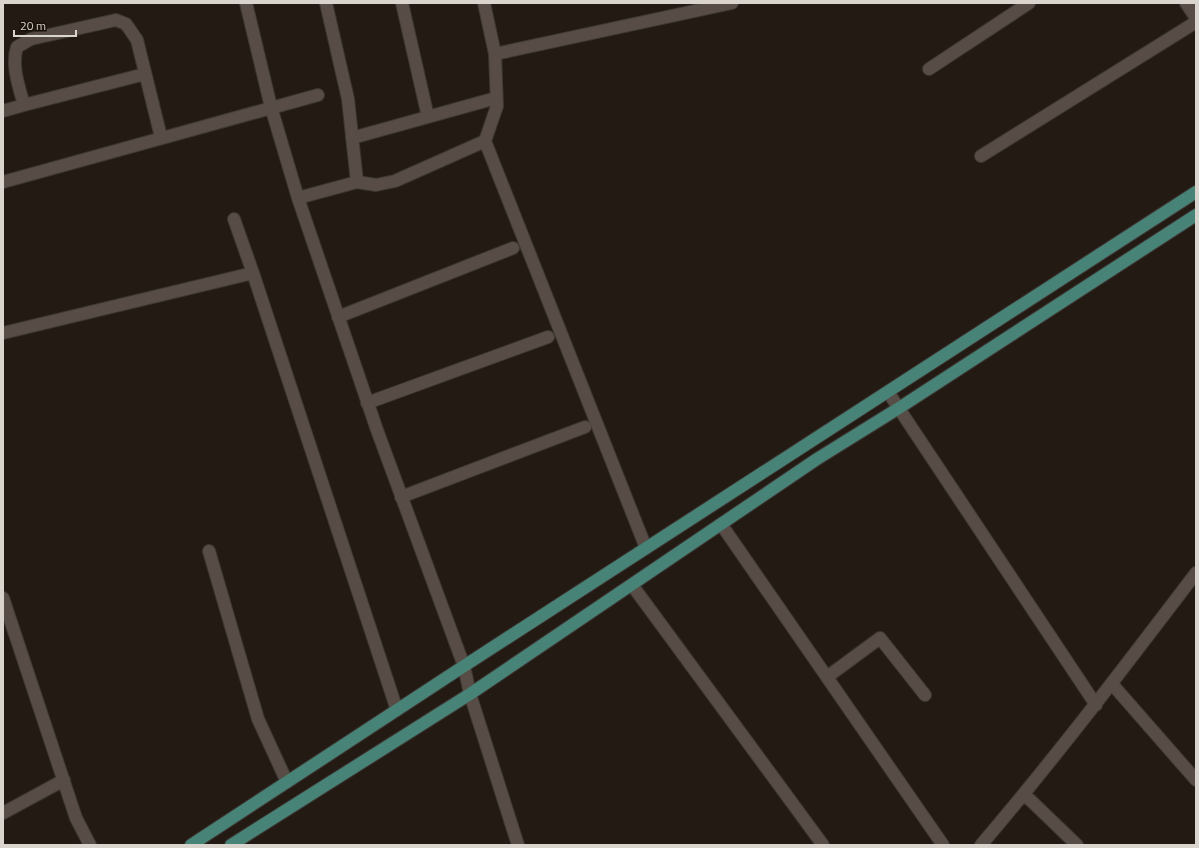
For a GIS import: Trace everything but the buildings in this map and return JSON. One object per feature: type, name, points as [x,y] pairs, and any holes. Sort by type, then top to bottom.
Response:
[{"type":"main road","points":[[191,845],[464,666],[1196,192]]},
{"type":"main road","points":[[231,845],[470,694],[817,458],[899,408],[1196,215]]},
{"type":"street","points":[[246,3],[271,107],[298,198],[367,403],[464,666],[470,694],[518,845]]},
{"type":"street","points":[[326,3],[348,99],[357,182]]},
{"type":"street","points":[[402,3],[428,118]]},
{"type":"street","points":[[484,3],[494,54],[496,98],[496,106],[485,141],[646,548]]},
{"type":"street","points":[[494,54],[732,3]]},
{"type":"street","points":[[929,69],[1029,3]]},
{"type":"street","points":[[1186,3],[1196,18]]},
{"type":"street","points":[[24,105],[17,78],[14,56],[18,47],[31,39],[116,20],[126,24],[137,40],[161,137]]},
{"type":"street","points":[[981,156],[1196,22]]},
{"type":"street","points":[[3,111],[145,74]]},
{"type":"street","points":[[3,182],[161,137],[318,95]]},
{"type":"street","points":[[352,138],[496,98]]},
{"type":"street","points":[[298,198],[357,182],[376,185],[395,181],[485,141]]},
{"type":"street","points":[[234,219],[253,272],[397,710]]},
{"type":"street","points":[[338,317],[513,248]]},
{"type":"street","points":[[3,333],[253,272]]},
{"type":"street","points":[[367,403],[548,337]]},
{"type":"street","points":[[888,392],[1096,705]]},
{"type":"street","points":[[401,497],[585,427]]},
{"type":"street","points":[[721,524],[943,845]]},
{"type":"street","points":[[209,551],[258,719],[287,782]]},
{"type":"street","points":[[981,845],[1024,794],[1194,582]]},
{"type":"street","points":[[632,584],[823,845]]},
{"type":"street","points":[[3,598],[76,818],[90,845]]},
{"type":"street","points":[[827,677],[880,638],[925,695]]},
{"type":"street","points":[[1112,684],[1196,780]]},
{"type":"street","points":[[3,813],[64,780]]},
{"type":"street","points":[[1024,794],[1077,845]]}]
